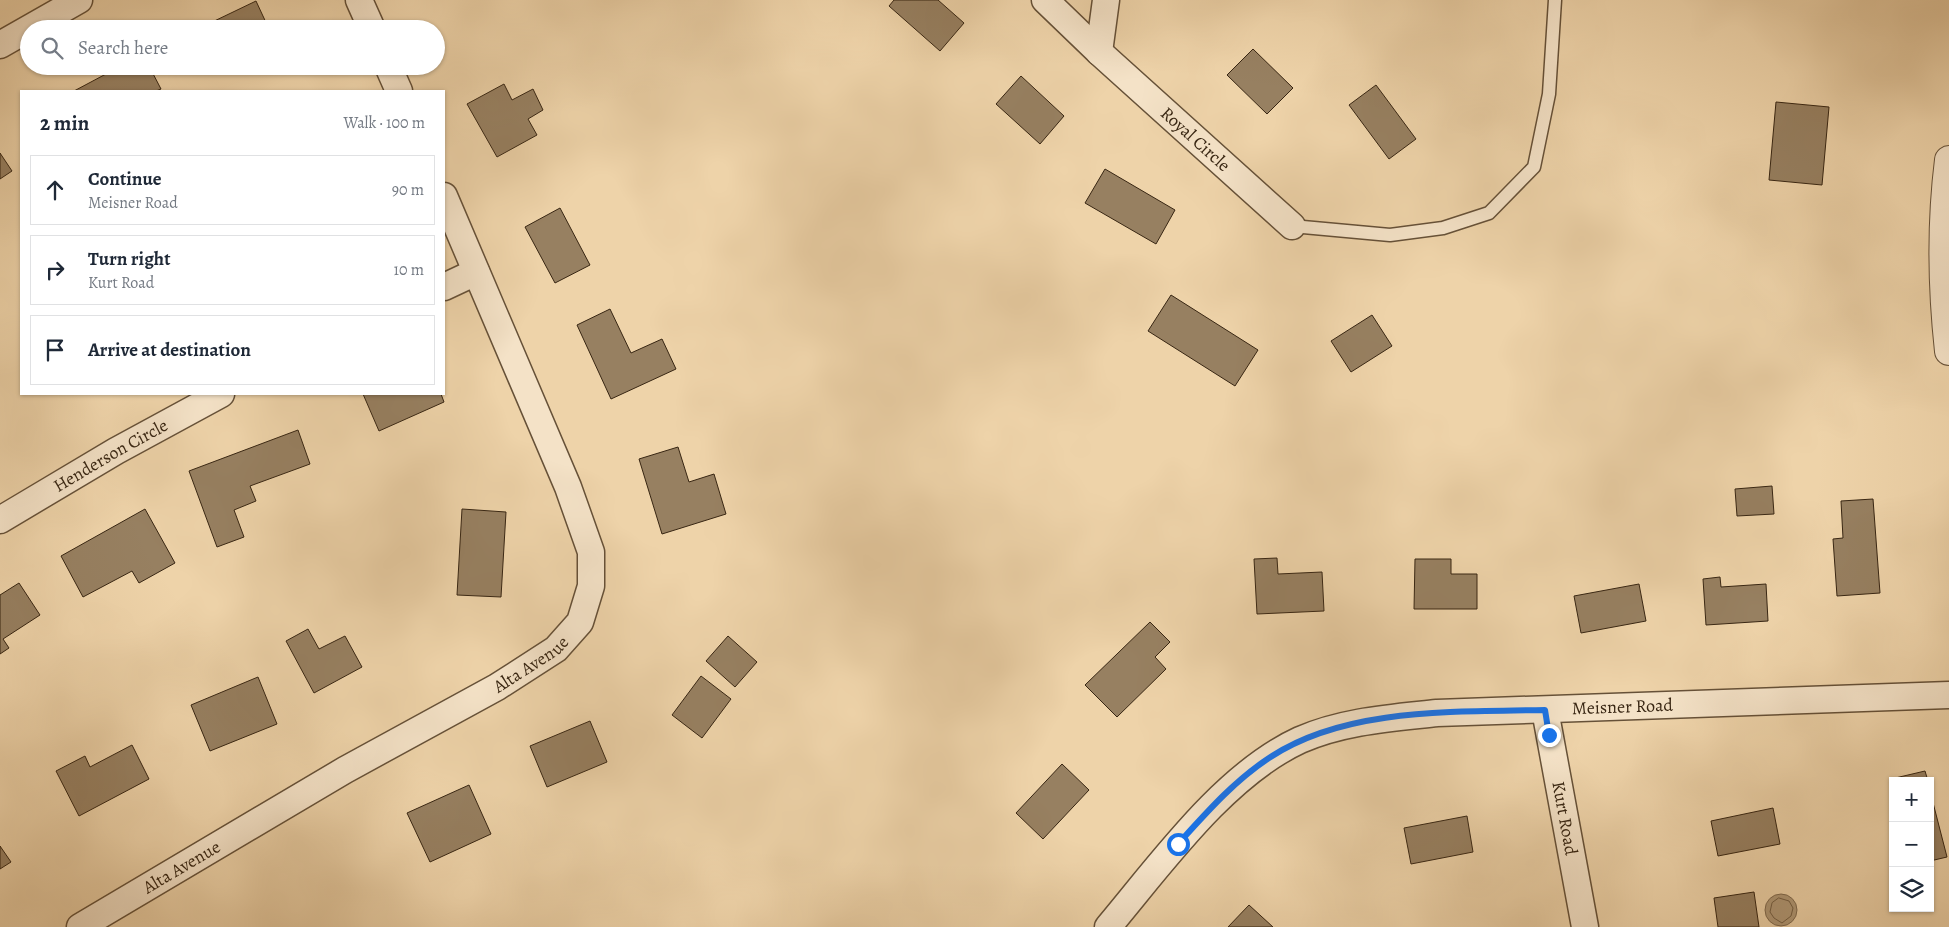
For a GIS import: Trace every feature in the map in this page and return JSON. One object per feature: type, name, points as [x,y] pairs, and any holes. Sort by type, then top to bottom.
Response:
[{"type":"street","points":[[44,20],[79,0]]},
{"type":"street","points":[[359,0],[368,20]]},
{"type":"street","name":"Royal Circle","points":[[1045,0],[1099,52],[1292,226]]},
{"type":"street","points":[[1099,52],[1106,0]]},
{"type":"street","points":[[0,45],[20,34]]},
{"type":"street","points":[[392,75],[399,90]]},
{"type":"street","points":[[1949,160],[1944,198],[1942,259],[1949,351]]},
{"type":"street","name":"Alta Avenue","points":[[80,927],[345,770],[497,687],[556,649],[580,622],[591,586],[591,552],[568,487],[445,198]]},
{"type":"street","points":[[445,287],[476,272]]},
{"type":"street","name":"Henderson Circle","points":[[0,520],[116,451],[219,395]]},
{"type":"street","name":"Meisner Road","points":[[1108,927],[1215,803],[1245,776],[1270,757],[1300,740],[1333,728],[1437,713],[1949,695]]},
{"type":"street","name":"Kurt Road","points":[[1545,710],[1585,927]]},
{"type":"lane","points":[[1292,226],[1390,235],[1443,228],[1489,214],[1534,167],[1549,94],[1555,0]]},
{"type":"water","points":[[1781,894],[1793,898],[1797,910],[1793,922],[1781,926],[1769,922],[1765,910],[1769,898]]},
{"type":"building","points":[[894,0],[938,0],[964,23],[940,51],[889,6]]},
{"type":"building","points":[[256,1],[265,20],[216,20]]},
{"type":"building","points":[[1253,49],[1293,88],[1267,114],[1227,75]]},
{"type":"building","points":[[104,75],[154,75],[161,89],[158,90],[76,90]]},
{"type":"building","points":[[1021,76],[1064,116],[1040,144],[996,104]]},
{"type":"building","points":[[504,84],[512,100],[533,89],[543,110],[528,119],[537,135],[497,157],[467,104]]},
{"type":"building","points":[[1376,85],[1416,139],[1389,159],[1349,105]]},
{"type":"building","points":[[1776,102],[1829,107],[1822,185],[1769,180]]},
{"type":"building","points":[[0,153],[12,171],[0,179]]},
{"type":"building","points":[[1105,169],[1175,210],[1156,244],[1085,203]]},
{"type":"building","points":[[560,208],[590,265],[555,283],[525,227]]},
{"type":"building","points":[[1171,295],[1258,350],[1235,386],[1148,331]]},
{"type":"building","points":[[610,309],[631,353],[662,339],[676,369],[611,399],[577,325]]},
{"type":"building","points":[[1372,315],[1392,346],[1351,372],[1331,341]]},
{"type":"building","points":[[363,395],[441,395],[444,402],[379,431]]},
{"type":"building","points":[[298,430],[310,464],[250,486],[256,501],[234,510],[244,537],[217,547],[189,471]]},
{"type":"building","points":[[678,447],[689,482],[714,474],[726,514],[662,534],[639,459]]},
{"type":"building","points":[[1772,486],[1774,514],[1737,516],[1735,489]]},
{"type":"building","points":[[1873,499],[1880,593],[1837,596],[1833,539],[1843,538],[1841,501]]},
{"type":"building","points":[[145,509],[175,563],[139,583],[132,571],[83,597],[61,556]]},
{"type":"building","points":[[462,509],[506,512],[501,597],[457,595]]},
{"type":"building","points":[[1277,558],[1278,574],[1322,572],[1324,611],[1257,614],[1254,559]]},
{"type":"building","points":[[1415,559],[1451,559],[1451,574],[1477,574],[1477,609],[1414,609]]},
{"type":"building","points":[[1720,577],[1721,587],[1766,584],[1768,621],[1706,625],[1703,579]]},
{"type":"building","points":[[19,583],[40,615],[3,639],[9,648],[0,654],[0,595]]},
{"type":"building","points":[[1639,584],[1646,621],[1581,633],[1574,596]]},
{"type":"building","points":[[1150,622],[1170,642],[1155,657],[1166,669],[1117,717],[1085,685]]},
{"type":"building","points":[[308,629],[319,649],[345,636],[362,667],[314,693],[286,641]]},
{"type":"building","points":[[728,636],[757,662],[735,687],[706,661]]},
{"type":"building","points":[[701,676],[731,699],[702,738],[672,715]]},
{"type":"building","points":[[258,677],[277,724],[210,751],[191,705]]},
{"type":"building","points":[[590,721],[607,762],[547,787],[530,746]]},
{"type":"building","points":[[132,745],[149,779],[79,816],[56,771],[85,756],[90,767]]},
{"type":"building","points":[[1062,764],[1089,790],[1043,839],[1016,813]]},
{"type":"building","points":[[1925,771],[1927,777],[1900,777]]},
{"type":"building","points":[[469,785],[491,834],[430,862],[407,813]]},
{"type":"building","points":[[1934,807],[1947,857],[1934,860]]},
{"type":"building","points":[[1773,808],[1780,844],[1718,856],[1711,821]]},
{"type":"building","points":[[1467,816],[1473,852],[1411,864],[1404,828]]},
{"type":"building","points":[[0,846],[11,862],[0,869]]},
{"type":"building","points":[[1754,892],[1759,927],[1718,927],[1714,898]]},
{"type":"building","points":[[1249,905],[1273,927],[1228,927]]},
{"type":"route","points":[[1178,844],[1215,803],[1270,757],[1300,740],[1333,728],[1368,721],[1437,713],[1545,710],[1549,735]]}]
